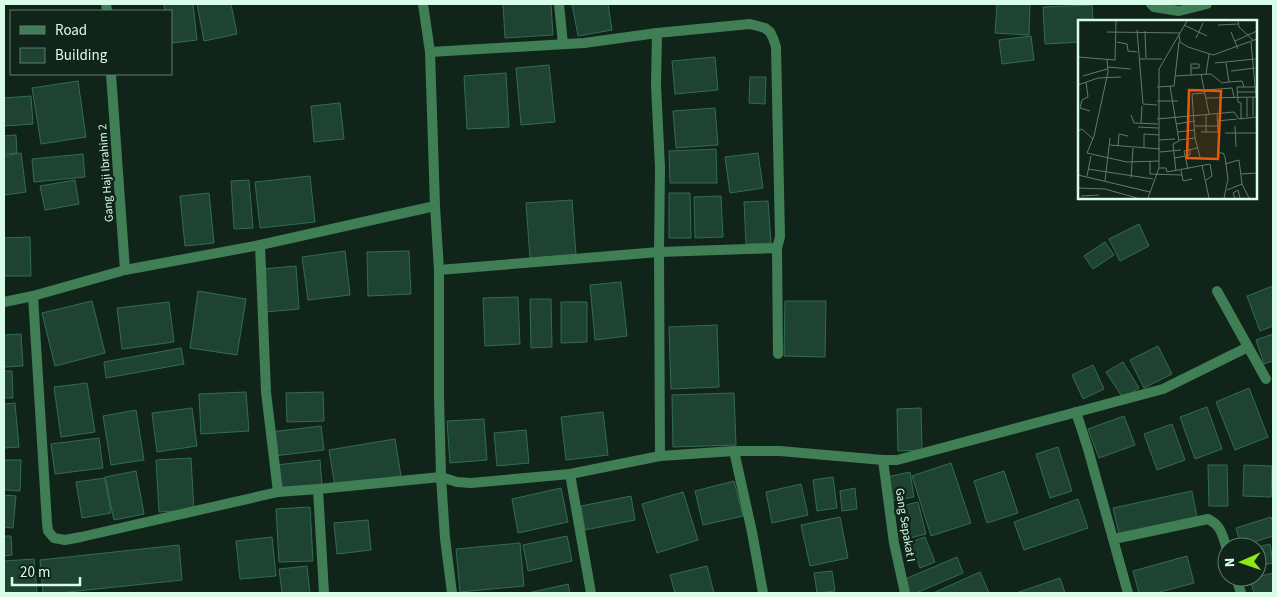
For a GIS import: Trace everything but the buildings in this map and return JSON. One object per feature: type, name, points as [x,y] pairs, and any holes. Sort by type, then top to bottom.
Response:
[{"type":"street","points":[[423,4],[430,52],[439,270],[441,477],[445,538],[452,593]]},
{"type":"street","points":[[559,4],[562,44]]},
{"type":"street","points":[[1151,4],[1154,7],[1179,11],[1208,4]]},
{"type":"street","points":[[430,52],[562,44],[750,24],[765,28],[770,32],[776,47],[780,237],[777,248],[778,354]]},
{"type":"street","points":[[657,33],[656,85],[660,168],[660,456]]},
{"type":"street","name":"Gang Haji Ibrahim 2","points":[[111,75],[124,270]]},
{"type":"street","points":[[4,302],[33,296],[124,270],[260,245],[435,206]]},
{"type":"street","points":[[260,245],[266,392],[278,492]]},
{"type":"street","points":[[439,270],[659,252],[777,248]]},
{"type":"street","points":[[1217,291],[1266,379]]},
{"type":"street","points":[[33,296],[48,531],[54,538],[65,540],[81,538],[278,492],[441,477],[456,482],[471,483],[570,474],[660,456],[734,451],[780,451],[897,460],[1162,388],[1248,347]]},
{"type":"street","points":[[1076,412],[1128,593]]},
{"type":"street","points":[[734,451],[763,593]]},
{"type":"street","name":"Gang Sepakat I","points":[[884,460],[894,543],[905,593]]},
{"type":"street","points":[[570,474],[591,593]]},
{"type":"street","points":[[318,489],[324,593]]},
{"type":"street","points":[[1114,539],[1208,519],[1215,522],[1220,528],[1223,537]]}]
